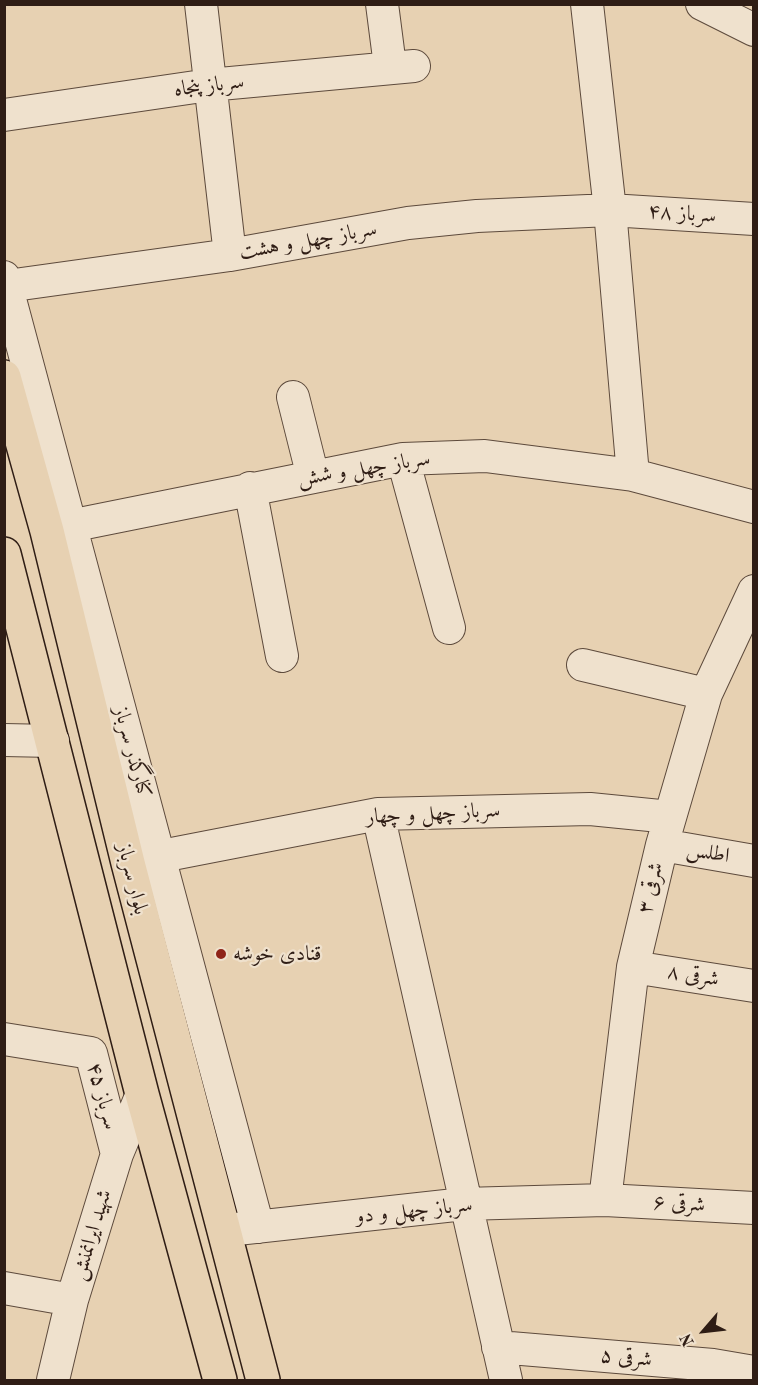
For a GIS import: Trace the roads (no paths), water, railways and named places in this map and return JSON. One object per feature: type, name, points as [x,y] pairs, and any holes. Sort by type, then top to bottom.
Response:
[{"type":"main road","name":"بلوار سرباز","points":[[4,377],[59,528],[128,863],[263,1380]]},
{"type":"main road","name":"بلوار سرباز","points":[[4,554],[142,1094],[220,1380]]},
{"type":"street","points":[[201,4],[230,255]]},
{"type":"street","name":"سرباز پنجاه","points":[[4,115],[209,86],[402,66],[382,4]]},
{"type":"street","points":[[587,4],[610,210],[633,476]]},
{"type":"street","points":[[702,4],[753,30]]},
{"type":"street","name":"سرباز ۴۸","points":[[610,210],[753,219]]},
{"type":"street","name":"سرباز چهل و هشت","points":[[5,281],[230,255],[408,223],[477,216],[610,210]]},
{"type":"street","name":"کنارگذر سرباز","points":[[5,281],[59,528],[159,855],[258,1227]]},
{"type":"street","points":[[293,397],[313,477]]},
{"type":"street","name":"سرباز چهل و شش","points":[[59,528],[403,459],[485,456],[633,476],[753,507]]},
{"type":"street","points":[[403,459],[449,627]]},
{"type":"street","points":[[250,488],[282,656]]},
{"type":"street","name":"شرقی ۳","points":[[605,1200],[633,967],[666,831],[706,694],[753,591]]},
{"type":"street","points":[[583,665],[706,694]]},
{"type":"street","points":[[4,740],[53,741]]},
{"type":"street","name":"سرباز چهل و چهار","points":[[128,863],[159,855],[378,814],[590,809],[666,831]]},
{"type":"street","points":[[378,814],[464,1204],[506,1380]]},
{"type":"street","name":"اطلس","points":[[666,831],[753,861]]},
{"type":"street","name":"۸ شرقی","points":[[633,967],[753,986]]},
{"type":"street","name":"سرباز ۴۵","points":[[4,1039],[91,1053],[117,1154]]},
{"type":"street","name":"شهید ایرانمنش","points":[[53,1380],[72,1300],[117,1154],[142,1094]]},
{"type":"street","name":"سرباز چهل و دو","points":[[224,1231],[464,1204],[605,1200]]},
{"type":"street","name":"۶ شرقی","points":[[605,1200],[753,1208]]},
{"type":"street","points":[[4,1288],[72,1300]]},
{"type":"street","name":"شرقی ۵","points":[[498,1347],[713,1365],[753,1372]]},
{"type":"place","name":"قنادی خوشه","points":[[221,954]]}]
